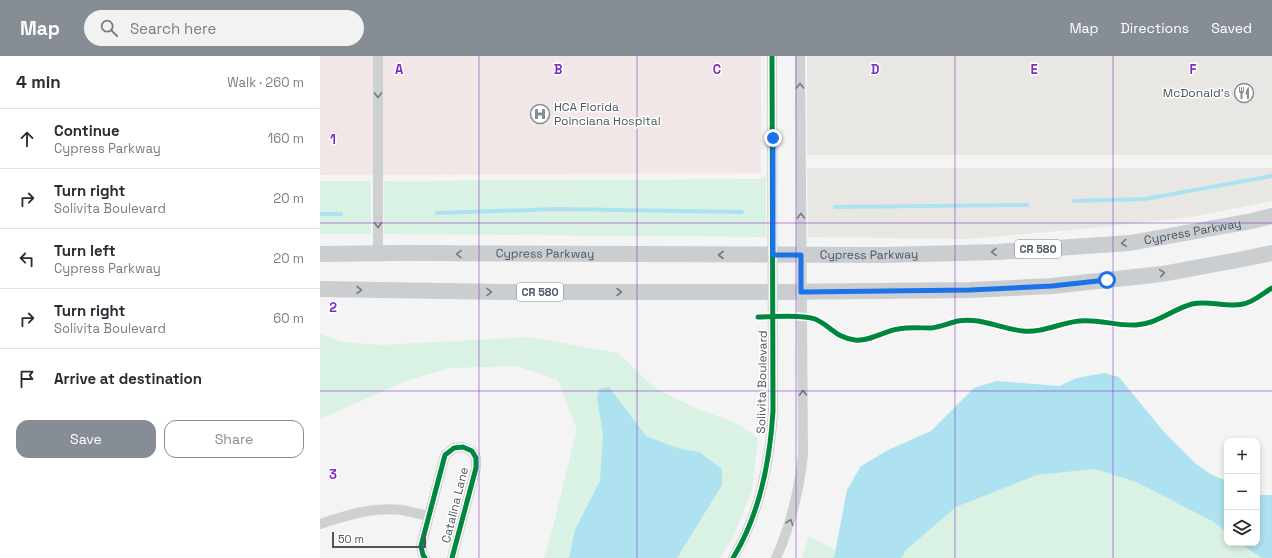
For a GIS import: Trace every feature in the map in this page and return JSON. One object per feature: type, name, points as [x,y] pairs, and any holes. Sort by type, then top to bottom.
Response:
[{"type":"main road","name":"Cypress Parkway","points":[[320,254],[883,255],[998,252],[1130,243],[1272,216]]},
{"type":"main road","name":"CR 580","points":[[320,289],[504,292],[801,292],[970,290],[1052,286],[1162,274],[1272,253]]},
{"type":"street","points":[[378,56],[378,254]]},
{"type":"street","name":"Solivita Boulevard","points":[[733,558],[748,529],[758,501],[766,471],[771,441],[773,411],[772,56]]},
{"type":"street","points":[[776,558],[794,508],[800,482],[803,455],[800,56]]},
{"type":"street","name":"Catalina Lane","points":[[425,558],[421,546],[445,455],[454,448],[463,447],[472,451],[476,458],[476,468],[452,558]]},
{"type":"street","name":"Catalina Lane","points":[[320,524],[338,518],[375,510],[401,510],[429,516]]},
{"type":"shaded area","name":"HCA Florida Poinciana Hospital","points":[[320,56],[761,56],[761,173],[320,175]]},
{"type":"shaded area","points":[[807,56],[1272,56],[1272,155],[807,155]]},
{"type":"shaded area","points":[[807,168],[1272,168],[1272,201],[1191,217],[969,239],[808,237]]},
{"type":"green space","points":[[766,175],[766,237],[384,234],[384,181],[761,179]]},
{"type":"green space","points":[[320,181],[371,181],[371,234],[320,234]]},
{"type":"green space","points":[[320,334],[342,342],[381,345],[529,337],[618,353],[656,389],[691,406],[738,424],[758,438],[752,489],[734,536],[720,558],[544,558],[577,430],[558,380],[516,366],[450,368],[406,381],[320,419]]},
{"type":"green space","points":[[1095,469],[1136,482],[1214,522],[1224,530],[1224,546],[1244,546],[1262,558],[901,558],[906,550],[956,507],[1037,475]]},
{"type":"green space","points":[[809,536],[835,550],[834,558],[802,558]]},
{"type":"water","points":[[1104,373],[1119,377],[1164,432],[1196,464],[1212,475],[1224,480],[1224,530],[1214,522],[1136,482],[1095,469],[1037,475],[956,507],[906,550],[901,558],[834,558],[847,490],[861,466],[888,450],[931,431],[974,388],[996,381],[1059,386],[1077,378]]},
{"type":"water","points":[[609,387],[646,436],[680,449],[699,452],[722,469],[722,485],[677,558],[569,558],[575,530],[600,481],[603,434],[597,398],[599,389]]},
{"type":"water","points":[[1260,494],[1272,495],[1272,558],[1262,558],[1244,546],[1260,546]]},
{"type":"waterway","points":[[1074,201],[1145,199],[1272,176]]},
{"type":"waterway","points":[[835,207],[1027,205]]},
{"type":"waterway","points":[[437,213],[557,209],[742,212]]},
{"type":"waterway","points":[[320,214],[341,214]]},
{"type":"cycle path","points":[[733,558],[750,524],[757,505],[766,468],[772,430],[772,56]]},
{"type":"cycle path","points":[[758,317],[809,317],[821,322],[843,337],[855,340],[871,338],[898,329],[931,328],[966,320],[982,322],[1015,330],[1037,331],[1079,321],[1094,321],[1121,325],[1144,324],[1192,304],[1205,303],[1237,305],[1247,303],[1272,288]]},
{"type":"cycle path","points":[[425,558],[421,546],[445,455],[454,448],[463,447],[472,451],[476,458],[476,468],[452,558]]},
{"type":"place","name":"McDonald's","points":[[1244,93]]},
{"type":"place","name":"HCA Florida Poinciana Hospital","points":[[540,114]]},
{"type":"route","points":[[773,138],[773,255],[801,255],[801,292],[970,290],[1052,286],[1107,280]]}]
